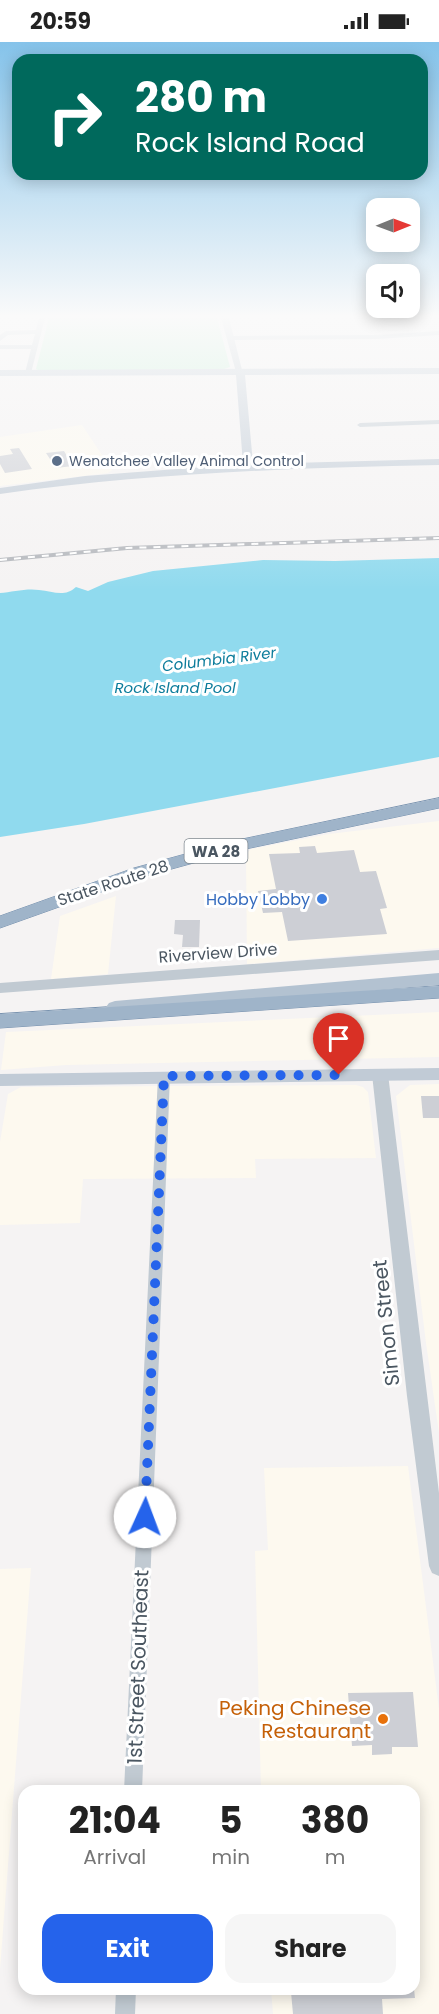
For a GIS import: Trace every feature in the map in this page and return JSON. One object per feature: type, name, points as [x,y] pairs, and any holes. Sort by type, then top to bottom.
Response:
[{"type":"highway","name":"State Route 28","points":[[0,922],[140,872],[239,844],[439,803]]},
{"type":"highway","points":[[0,1021],[439,992]]},
{"type":"main road","points":[[243,406],[248,467]]},
{"type":"main road","points":[[0,491],[85,479],[248,467],[439,462]]},
{"type":"main road","points":[[28,1019],[50,1013],[439,979]]},
{"type":"main road","points":[[0,1080],[439,1074]]},
{"type":"street","points":[[360,424],[439,422]]},
{"type":"street","name":"Riverview Drive","points":[[0,988],[439,955]]},
{"type":"street","name":"Simon Street","points":[[380,1074],[416,1396],[439,1566]]},
{"type":"street","name":"1st Street Southeast","points":[[133,1785],[164,1076]]},
{"type":"street","points":[[124,2014],[126,1995]]},
{"type":"shaded area","points":[[82,425],[112,470],[108,473],[0,486],[0,437]]},
{"type":"shaded area","points":[[439,821],[439,948],[247,964],[246,854],[251,849],[329,834]]},
{"type":"shaded area","points":[[116,896],[108,974],[51,979],[60,916]]},
{"type":"shaded area","points":[[439,1012],[439,1057],[66,1065],[1,1070],[6,1032]]},
{"type":"shaded area","points":[[439,1084],[439,1433],[396,1096],[410,1085]]},
{"type":"shaded area","points":[[356,1085],[368,1092],[376,1158],[255,1159],[256,1178],[83,1179],[80,1223],[0,1225],[0,1142],[8,1094],[21,1087]]},
{"type":"shaded area","points":[[408,1466],[439,1709],[439,2014],[273,2014],[271,1995],[420,1995],[420,1785],[261,1785],[255,1551],[268,1550],[264,1468]]},
{"type":"shaded area","points":[[31,1568],[0,1969],[0,1569]]},
{"type":"water","name":"Rock Island Pool","points":[[439,558],[439,757],[84,824],[0,837],[0,593],[30,589],[63,593],[76,587],[88,591],[108,582],[153,571],[263,560],[335,561]]},
{"type":"building","points":[[19,448],[32,469],[5,473],[0,464],[0,456],[13,454],[10,449]]},
{"type":"building","name":"Wenatchee Valley Animal Control","points":[[64,451],[73,466],[56,468],[46,453]]},
{"type":"building","name":"Hobby Lobby","points":[[315,846],[317,853],[354,850],[360,872],[376,871],[387,908],[380,909],[387,934],[288,941],[282,912],[263,913],[258,891],[276,889],[269,854],[300,853],[299,847]]},
{"type":"building","points":[[175,920],[200,920],[199,947],[182,947],[183,935],[174,934]]},
{"type":"building","points":[[421,1096],[439,1096],[439,1118],[423,1118]]},
{"type":"building","name":"Peking Chinese Restaurant","points":[[413,1692],[418,1747],[392,1747],[392,1754],[372,1755],[372,1745],[352,1746],[348,1693]]},
{"type":"building","points":[[291,1995],[415,1995],[415,1998],[382,1999],[383,2014],[293,2014]]},
{"type":"railway","points":[[0,560],[127,548],[439,538]]},
{"type":"place","name":"Wenatchee Valley Animal Control","points":[[57,461]]},
{"type":"place","name":"Hobby Lobby","points":[[322,899]]},
{"type":"place","name":"Peking Chinese Restaurant","points":[[383,1719]]},
{"type":"route","points":[[145,1517],[164,1076],[339,1075]]},
{"type":"water label","name":"Columbia River","points":[[219,659]]}]
